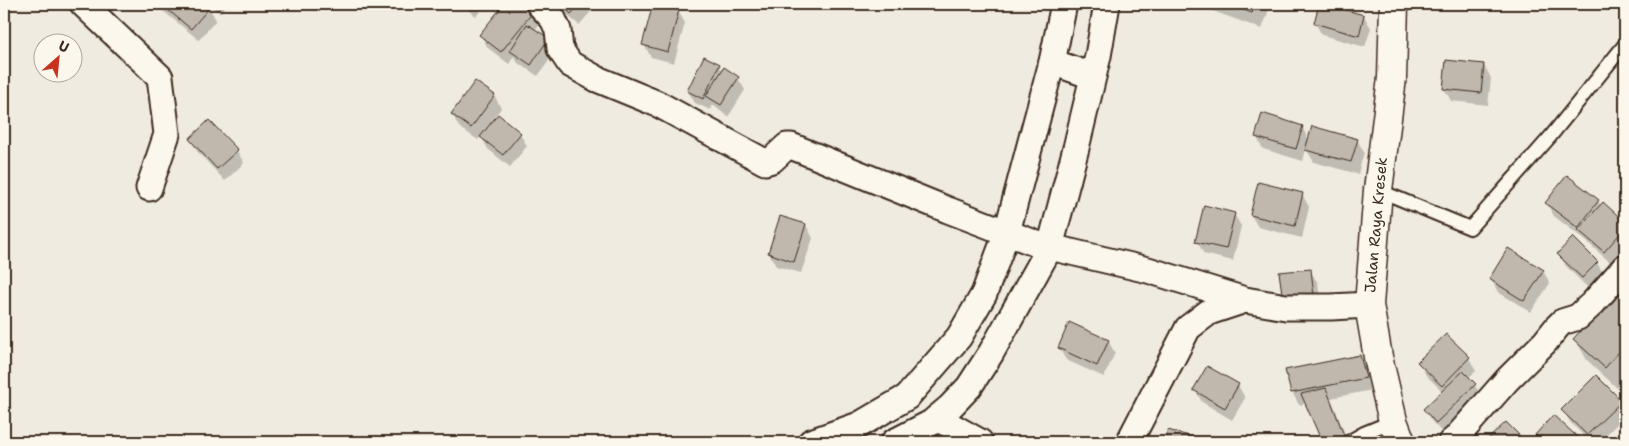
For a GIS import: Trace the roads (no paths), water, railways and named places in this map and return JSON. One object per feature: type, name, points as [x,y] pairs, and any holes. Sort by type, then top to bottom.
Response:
[{"type":"main road","name":"Jalan Raya Kresek","points":[[1394,4],[1392,78],[1378,190],[1369,305],[1378,357],[1397,432]]},
{"type":"street","points":[[83,4],[160,76],[167,134],[149,188]]},
{"type":"street","points":[[539,4],[553,19],[558,30],[560,48],[570,64],[597,79],[658,104],[765,162],[772,160],[782,149],[791,146],[948,210],[1044,245],[1148,270],[1245,300],[1286,307],[1369,305]]},
{"type":"street","points":[[894,442],[950,377],[1044,245],[1076,148],[1071,69],[1064,4]]},
{"type":"street","points":[[811,442],[864,433],[922,411],[950,407],[950,377],[975,344],[984,294],[1010,233],[1071,69],[1102,5]]},
{"type":"street","points":[[1451,442],[1557,327],[1562,322],[1578,317],[1625,267]]},
{"type":"street","points":[[1129,442],[1188,328],[1209,312],[1245,300]]},
{"type":"street","points":[[922,411],[980,442]]},
{"type":"lane","points":[[1378,190],[1470,228],[1550,137],[1625,44]]},
{"type":"lane","points":[[1348,442],[1364,432],[1397,432]]}]
